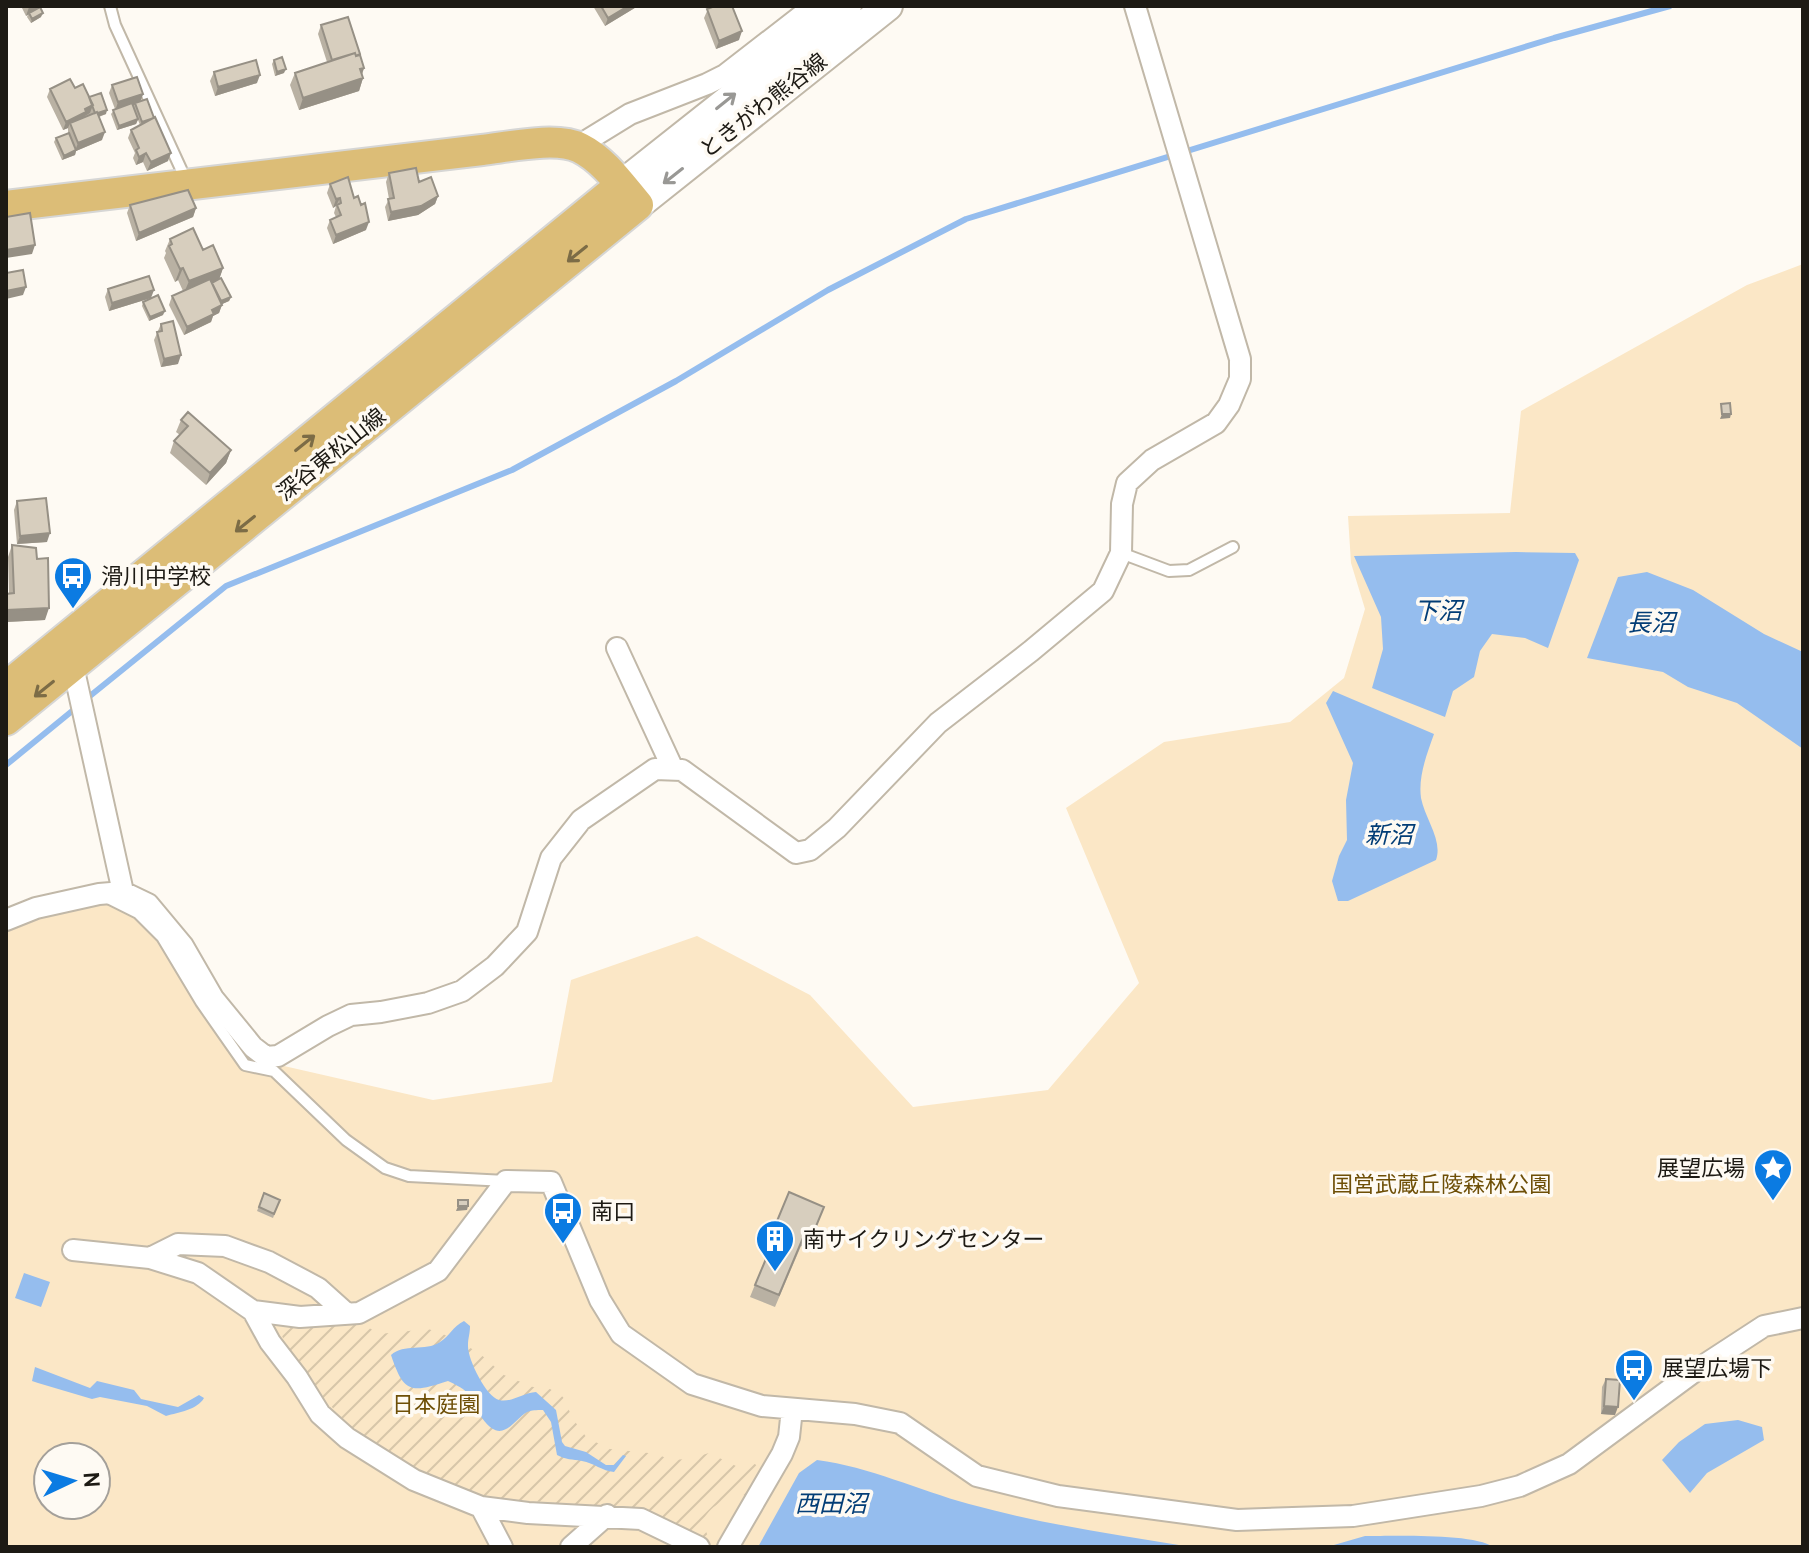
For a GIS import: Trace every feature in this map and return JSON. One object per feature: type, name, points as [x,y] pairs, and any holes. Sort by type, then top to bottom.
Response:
[{"type":"main road","name":"ときがわ熊谷線","points":[[629,195],[847,6]]},
{"type":"main road","name":"ときがわ熊谷線","points":[[629,195],[888,6]]},
{"type":"main road","points":[[6,206],[542,144],[578,146],[606,168],[629,195]]},
{"type":"main road","name":"深谷東松山線","points":[[6,720],[69,651],[629,195]]},
{"type":"main road","name":"深谷東松山線","points":[[6,687],[69,651]]},
{"type":"street","points":[[578,146],[630,114],[725,75],[814,6]]},
{"type":"street","points":[[6,920],[47,905],[99,894],[123,892],[148,904],[183,946],[213,998],[253,1047],[266,1057],[278,1056],[351,1015],[428,1003],[462,991],[495,966],[527,932],[551,858],[581,820],[655,769],[682,770],[796,853],[810,850],[837,828],[938,723],[1103,591],[1121,553],[1122,504],[1127,483],[1152,460],[1216,423],[1229,405],[1240,379],[1240,359],[1135,6]]},
{"type":"street","points":[[617,648],[673,769]]},
{"type":"street","points":[[69,651],[123,892]]},
{"type":"street","points":[[253,1311],[300,1317],[359,1313],[438,1271],[506,1181],[551,1182],[600,1300],[621,1334],[692,1384],[762,1406],[855,1414],[900,1423],[977,1476],[1058,1496],[1237,1520],[1353,1516],[1481,1496],[1520,1486],[1569,1464],[1695,1371],[1764,1326],[1803,1318]]},
{"type":"street","points":[[150,1258],[178,1244],[225,1246],[269,1262],[318,1288],[347,1314]]},
{"type":"street","points":[[73,1250],[150,1258],[198,1273],[253,1311],[270,1342],[320,1414],[347,1438],[414,1480],[481,1507],[528,1513],[641,1519],[699,1547]]},
{"type":"street","points":[[728,1547],[782,1454],[789,1437],[792,1409]]},
{"type":"street","points":[[481,1507],[502,1547]]},
{"type":"street","points":[[571,1547],[607,1515]]},
{"type":"lane","points":[[110,6],[115,25],[188,185]]},
{"type":"lane","points":[[1121,553],[1169,571],[1189,570],[1233,547]]},
{"type":"lane","points":[[99,894],[138,913],[162,937],[201,1002],[245,1065],[274,1071],[346,1140],[385,1168],[409,1176],[506,1181]]},
{"type":"green space","name":"国営武蔵丘陵森林公園","points":[[1803,264],[1803,1547],[6,1547],[6,928],[83,906],[120,900],[146,911],[267,1066],[284,1066],[433,1100],[552,1082],[571,980],[697,936],[810,995],[913,1107],[1048,1090],[1139,983],[1066,808],[1164,742],[1290,722],[1344,678],[1365,609],[1351,563],[1348,516],[1510,513],[1521,411],[1747,285]]},
{"type":"green space","name":"日本庭園","points":[[358,1321],[379,1334],[428,1329],[441,1333],[478,1352],[504,1375],[533,1387],[550,1389],[563,1397],[573,1419],[587,1438],[610,1449],[658,1454],[669,1460],[689,1459],[709,1453],[736,1466],[755,1464],[760,1469],[762,1481],[752,1494],[730,1498],[711,1509],[702,1522],[710,1541],[700,1542],[685,1529],[653,1515],[628,1509],[483,1497],[419,1470],[360,1437],[315,1389],[285,1343],[278,1326],[281,1322]]},
{"type":"water","name":"下沼","points":[[1575,553],[1579,560],[1548,648],[1525,638],[1492,634],[1480,651],[1474,677],[1453,691],[1445,717],[1372,688],[1383,649],[1381,617],[1354,556]]},
{"type":"water","name":"長沼","points":[[1647,572],[1693,590],[1764,634],[1803,652],[1803,749],[1737,703],[1688,687],[1663,672],[1587,658],[1618,577]]},
{"type":"water","name":"新沼","points":[[1333,691],[1434,734],[1420,790],[1437,845],[1436,860],[1348,901],[1338,901],[1332,881],[1347,840],[1346,800],[1353,763],[1326,703]]},
{"type":"water","points":[[24,1273],[50,1282],[41,1307],[15,1298]]},
{"type":"water","points":[[464,1321],[470,1326],[468,1345],[471,1359],[489,1392],[504,1401],[536,1392],[556,1410],[565,1446],[586,1452],[606,1465],[614,1465],[623,1455],[626,1456],[614,1472],[557,1455],[551,1422],[543,1410],[530,1411],[509,1428],[497,1431],[482,1418],[467,1392],[457,1385],[448,1381],[417,1388],[405,1384],[391,1355],[402,1349],[434,1345]]},
{"type":"water","points":[[35,1367],[90,1388],[97,1381],[134,1390],[141,1399],[178,1407],[199,1395],[204,1398],[192,1408],[166,1416],[147,1406],[100,1397],[92,1399],[32,1381]]},
{"type":"water","points":[[1738,1420],[1762,1427],[1764,1440],[1707,1473],[1690,1493],[1662,1460],[1679,1442],[1705,1424]]},
{"type":"water","name":"西田沼","points":[[817,1460],[856,1468],[996,1511],[1191,1547],[758,1547],[799,1473]]},
{"type":"water","points":[[1365,1536],[1451,1537],[1493,1547],[1327,1547]]},
{"type":"building","points":[[601,6],[628,6],[608,18]]},
{"type":"building","points":[[732,6],[742,31],[719,41],[707,9]]},
{"type":"building","points":[[40,7],[43,13],[32,19],[29,13]]},
{"type":"building","points":[[348,17],[360,54],[332,60],[321,25]]},
{"type":"building","points":[[355,53],[356,56],[360,55],[363,78],[303,98],[295,73]]},
{"type":"building","points":[[282,57],[286,69],[277,72],[274,60]]},
{"type":"building","points":[[256,60],[260,75],[218,87],[214,72]]},
{"type":"building","points":[[137,77],[143,94],[118,102],[112,85]]},
{"type":"building","points":[[70,79],[75,88],[83,84],[93,105],[66,122],[50,89]]},
{"type":"building","points":[[101,93],[107,110],[95,113],[89,97]]},
{"type":"building","points":[[147,99],[154,118],[142,122],[135,103]]},
{"type":"building","points":[[132,103],[138,119],[119,126],[113,110]]},
{"type":"building","points":[[97,112],[105,132],[78,143],[70,123]]},
{"type":"building","points":[[155,117],[171,153],[151,162],[146,153],[139,157],[136,150],[139,148],[131,130]]},
{"type":"building","points":[[69,133],[76,150],[64,156],[56,138]]},
{"type":"building","points":[[416,168],[419,182],[431,177],[438,196],[421,206],[391,212],[388,199],[394,198],[389,173]]},
{"type":"building","points":[[348,177],[354,198],[358,196],[361,205],[365,203],[369,222],[336,235],[330,220],[341,215],[337,205],[341,203],[330,184]]},
{"type":"building","points":[[188,190],[196,208],[139,233],[130,205]]},
{"type":"building","points":[[30,213],[35,245],[6,250],[6,217]]},
{"type":"building","points":[[193,228],[203,250],[213,245],[223,268],[189,281],[169,246],[172,244],[170,239]]},
{"type":"building","points":[[23,270],[26,287],[6,291],[6,273]]},
{"type":"building","points":[[149,276],[154,290],[112,303],[108,289]]},
{"type":"building","points":[[221,278],[231,297],[221,301],[212,283]]},
{"type":"building","points":[[210,279],[222,305],[212,310],[214,314],[187,327],[172,296]]},
{"type":"building","points":[[158,295],[165,311],[150,317],[143,302]]},
{"type":"building","points":[[173,321],[181,355],[164,359],[157,332],[162,331],[161,324]]},
{"type":"building","points":[[1730,403],[1731,414],[1722,414],[1721,404]]},
{"type":"building","points":[[188,412],[231,450],[210,473],[174,441],[188,426],[181,420]]},
{"type":"building","points":[[46,498],[50,533],[20,536],[17,501]]},
{"type":"building","points":[[12,545],[36,548],[37,559],[48,558],[49,608],[6,610],[6,594],[14,593]]},
{"type":"building","name":"南サイクリングセンター","points":[[789,1192],[824,1207],[812,1236],[805,1233],[779,1295],[755,1285],[781,1223],[777,1221]]},
{"type":"building","points":[[264,1193],[280,1200],[274,1214],[259,1207]]},
{"type":"building","points":[[458,1200],[468,1200],[468,1206],[458,1206]]},
{"type":"building","points":[[1606,1379],[1620,1380],[1618,1407],[1604,1406]]},
{"type":"waterway","points":[[85,700],[226,586],[512,470],[676,381],[828,290],[966,219],[1554,38],[1670,6]]},
{"type":"waterway","points":[[6,765],[77,707]]},
{"type":"place","name":"滑川中学校","points":[[73,610]]},
{"type":"place","name":"展望広場","points":[[1773,1202]]},
{"type":"place","name":"南口","points":[[563,1245]]},
{"type":"place","name":"南サイクリングセンター","points":[[775,1273]]},
{"type":"place","name":"展望広場下","points":[[1634,1402]]}]
